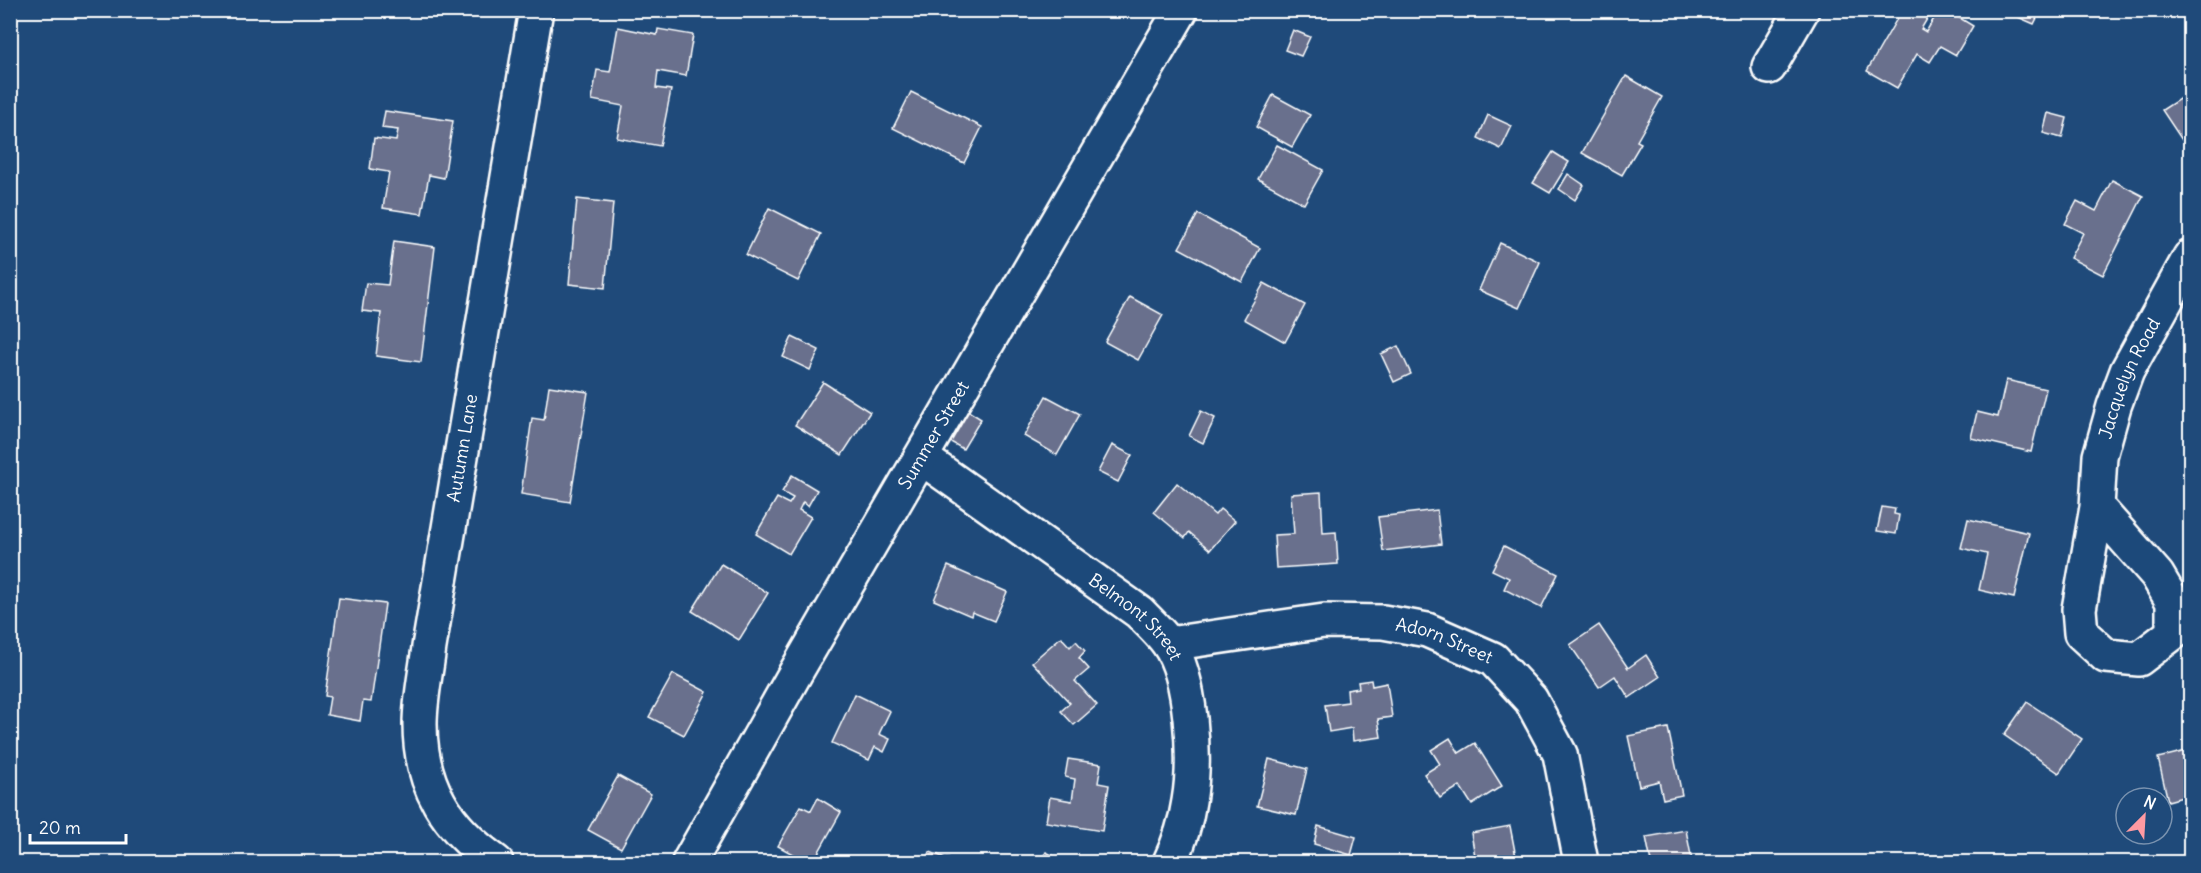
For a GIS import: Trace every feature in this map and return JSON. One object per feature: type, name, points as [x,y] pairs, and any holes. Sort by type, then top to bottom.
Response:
[{"type":"street","name":"Autumn Lane","points":[[496,862],[477,849],[447,818],[428,777],[423,759],[420,724],[429,647],[536,10]]},
{"type":"street","name":"Summer Street","points":[[689,862],[796,672],[1181,10]]},
{"type":"street","points":[[1769,67],[1802,10]]},
{"type":"street","name":"Jacquelyn Road","points":[[2097,507],[2100,456],[2127,371],[2190,257]]},
{"type":"street","name":"Belmont Street","points":[[922,458],[1139,612],[1169,644],[1180,670],[1188,706],[1192,754],[1190,800],[1179,843],[1170,862]]},
{"type":"street","name":"Adorn Street","points":[[1169,644],[1324,621],[1383,622],[1427,630],[1493,659],[1531,700],[1560,754],[1581,862]]},
{"type":"building","points":[[1902,10],[1925,10],[1930,14],[1921,29],[1926,32],[1939,10],[1947,10],[1973,26],[1956,55],[1940,46],[1930,62],[1917,54],[1897,88],[1867,71]]},
{"type":"building","points":[[2010,10],[2026,10],[2038,16],[2034,24],[2009,13]]},
{"type":"building","points":[[618,27],[657,35],[658,29],[693,35],[686,76],[658,71],[656,88],[671,90],[660,146],[617,138],[623,106],[592,100],[597,70],[610,72]]},
{"type":"building","points":[[1293,30],[1310,37],[1301,56],[1285,50]]},
{"type":"building","points":[[1626,76],[1662,97],[1637,141],[1641,143],[1622,175],[1582,153]]},
{"type":"building","points":[[911,92],[982,127],[964,163],[893,128]]},
{"type":"building","points":[[2190,92],[2190,135],[2182,140],[2162,110]]},
{"type":"building","points":[[1273,95],[1310,115],[1292,147],[1256,127]]},
{"type":"building","points":[[385,111],[453,121],[444,178],[429,175],[422,214],[383,208],[389,172],[370,169],[374,138],[396,141],[398,130],[382,128]]},
{"type":"building","points":[[2048,113],[2067,118],[2062,138],[2043,133]]},
{"type":"building","points":[[1488,115],[1512,126],[1501,149],[1478,138]]},
{"type":"building","points":[[1277,145],[1323,170],[1304,204],[1258,179]]},
{"type":"building","points":[[1553,152],[1569,162],[1550,193],[1533,183]]},
{"type":"building","points":[[1568,174],[1584,185],[1575,200],[1559,189]]},
{"type":"building","points":[[2112,180],[2143,196],[2103,275],[2070,258],[2083,233],[2065,224],[2077,201],[2096,211]]},
{"type":"building","points":[[577,199],[613,203],[605,288],[569,284]]},
{"type":"building","points":[[769,208],[821,234],[798,281],[746,255]]},
{"type":"building","points":[[1198,214],[1260,248],[1242,282],[1179,248]]},
{"type":"building","points":[[394,241],[435,247],[421,362],[376,356],[381,313],[362,311],[366,283],[388,285]]},
{"type":"building","points":[[1500,243],[1540,262],[1519,308],[1479,290]]},
{"type":"building","points":[[1264,283],[1305,305],[1285,342],[1244,319]]},
{"type":"building","points":[[1130,297],[1163,315],[1138,360],[1105,342]]},
{"type":"building","points":[[792,337],[819,350],[810,370],[783,357]]},
{"type":"building","points":[[1398,346],[1411,374],[1394,382],[1381,354]]},
{"type":"building","points":[[2006,380],[2046,389],[2031,452],[1971,438],[1977,412],[1998,417]]},
{"type":"building","points":[[823,382],[870,412],[842,455],[795,425]]},
{"type":"building","points":[[549,386],[588,392],[570,502],[521,494],[532,418],[544,420]]},
{"type":"building","points":[[1046,396],[1080,414],[1057,455],[1024,436]]},
{"type":"building","points":[[965,409],[981,419],[963,449],[947,440]]},
{"type":"building","points":[[1201,411],[1215,418],[1203,443],[1189,436]]},
{"type":"building","points":[[1112,445],[1132,455],[1118,482],[1098,472]]},
{"type":"building","points":[[792,475],[817,490],[808,506],[803,502],[799,510],[811,517],[789,554],[756,534],[777,498],[789,504],[793,498],[782,492]]},
{"type":"building","points":[[1177,483],[1215,515],[1220,509],[1235,521],[1210,550],[1189,532],[1185,538],[1154,512]]},
{"type":"building","points":[[1321,492],[1323,533],[1336,532],[1338,564],[1276,568],[1274,535],[1294,534],[1291,494]]},
{"type":"building","points":[[1882,507],[1895,509],[1894,514],[1899,515],[1896,534],[1877,531]]},
{"type":"building","points":[[1437,510],[1441,544],[1383,551],[1378,517]]},
{"type":"building","points":[[1968,519],[2029,533],[2014,598],[1979,590],[1987,554],[1961,548]]},
{"type":"building","points":[[1504,546],[1558,574],[1541,608],[1504,589],[1509,578],[1492,570]]},
{"type":"building","points":[[721,564],[768,593],[739,640],[692,611]]},
{"type":"building","points":[[948,566],[1007,592],[994,621],[972,612],[971,616],[934,600]]},
{"type":"building","points":[[339,598],[385,604],[371,702],[363,701],[360,721],[327,715],[330,697],[325,696]]},
{"type":"building","points":[[1599,625],[1628,668],[1646,655],[1660,677],[1629,698],[1615,676],[1599,687],[1570,645]]},
{"type":"building","points":[[1061,637],[1070,647],[1076,641],[1085,651],[1079,658],[1089,669],[1075,681],[1097,705],[1074,725],[1061,711],[1070,703],[1032,662]]},
{"type":"building","points":[[673,674],[707,692],[684,735],[649,717]]},
{"type":"building","points":[[1371,680],[1372,686],[1387,683],[1392,717],[1378,719],[1381,737],[1353,741],[1352,728],[1329,732],[1325,705],[1348,702],[1347,690],[1359,688],[1358,682]]},
{"type":"building","points":[[855,694],[890,711],[879,734],[890,739],[884,752],[875,747],[869,760],[832,743]]},
{"type":"building","points":[[2027,702],[2082,739],[2059,773],[2004,735]]},
{"type":"building","points":[[1668,728],[1682,795],[1663,799],[1659,781],[1639,786],[1628,736]]},
{"type":"building","points":[[1450,738],[1459,753],[1475,743],[1502,786],[1472,805],[1460,786],[1440,798],[1424,774],[1440,764],[1431,750]]},
{"type":"building","points":[[2190,750],[2190,795],[2174,799],[2174,786],[2165,786],[2158,758]]},
{"type":"building","points":[[1068,759],[1101,764],[1098,783],[1109,785],[1102,831],[1046,822],[1050,797],[1072,801],[1075,779],[1065,777]]},
{"type":"building","points":[[1269,759],[1307,769],[1296,815],[1257,806]]},
{"type":"building","points":[[618,776],[651,794],[621,848],[588,830]]},
{"type":"building","points":[[818,798],[841,812],[813,862],[807,862],[778,846],[801,806],[811,811]]},
{"type":"building","points":[[1318,826],[1356,837],[1351,855],[1314,844]]},
{"type":"building","points":[[1510,826],[1517,862],[1476,862],[1471,833]]},
{"type":"building","points":[[1686,830],[1692,861],[1704,859],[1705,862],[1651,862],[1646,837]]},
{"type":"building","points":[[930,852],[956,862],[926,862]]},
{"type":"building","points":[[1046,852],[1066,862],[1040,862]]}]
